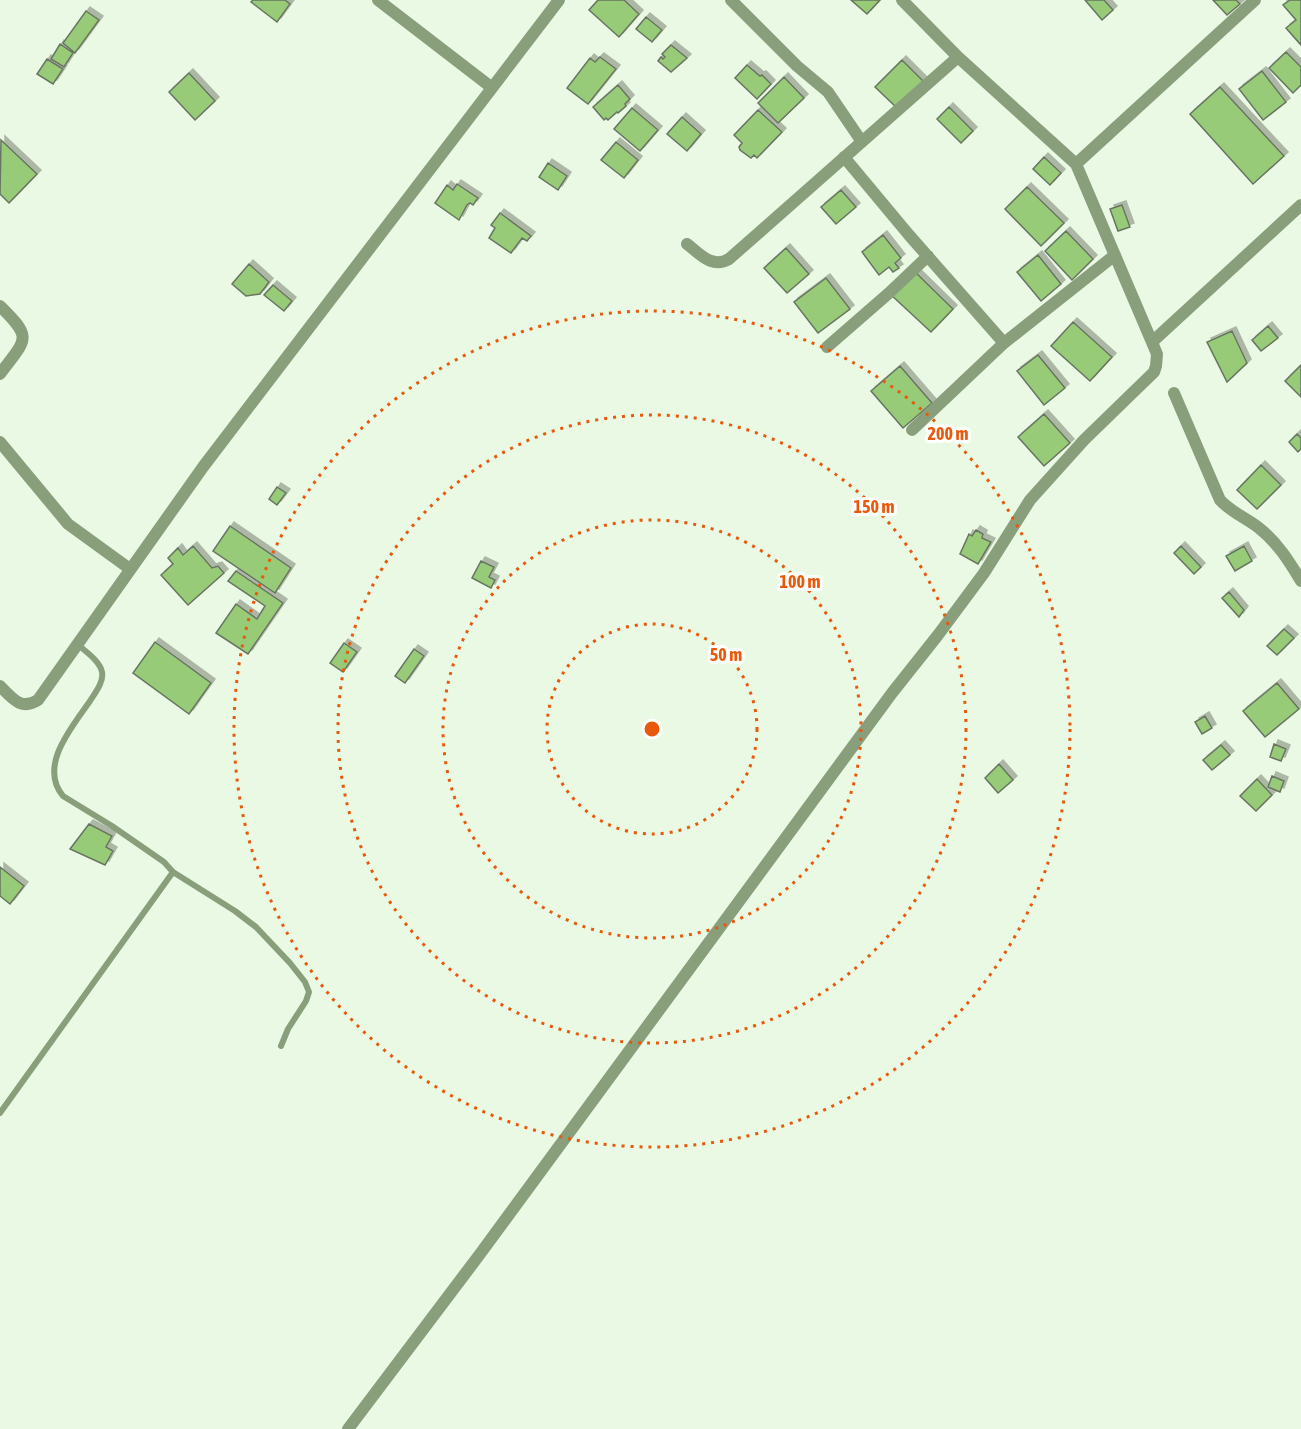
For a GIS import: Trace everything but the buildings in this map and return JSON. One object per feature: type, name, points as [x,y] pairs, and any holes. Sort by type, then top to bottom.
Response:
[{"type":"street","points":[[378,0],[491,87]]},
{"type":"street","points":[[0,686],[17,703],[33,704],[38,700],[202,467],[559,0]]},
{"type":"street","points":[[731,0],[796,66],[828,92],[862,142]]},
{"type":"street","points":[[348,1429],[480,1254],[892,693],[984,573],[1030,500],[1084,440],[1154,372],[1157,361],[1152,342],[1077,164],[958,57],[902,0]]},
{"type":"street","points":[[1077,164],[1255,0]]},
{"type":"street","points":[[687,244],[710,262],[716,264],[725,261],[958,57]]},
{"type":"street","points":[[844,157],[1004,344]]},
{"type":"street","points":[[1152,342],[1301,205]]},
{"type":"street","points":[[827,346],[890,293],[928,255]]},
{"type":"street","points":[[912,430],[1004,344],[1115,255]]},
{"type":"street","points":[[0,306],[20,327],[23,335],[20,348],[0,374]]},
{"type":"street","points":[[1174,393],[1220,500],[1230,510],[1258,527],[1269,537],[1281,550],[1301,580]]},
{"type":"street","points":[[0,442],[68,524],[130,569]]},
{"type":"lane","points":[[76,644],[95,661],[102,675],[98,688],[58,752],[54,766],[55,783],[63,796],[112,826],[164,862],[173,872],[256,927],[290,963],[305,982],[308,996],[281,1046]]},
{"type":"lane","points":[[0,1113],[173,872]]}]
